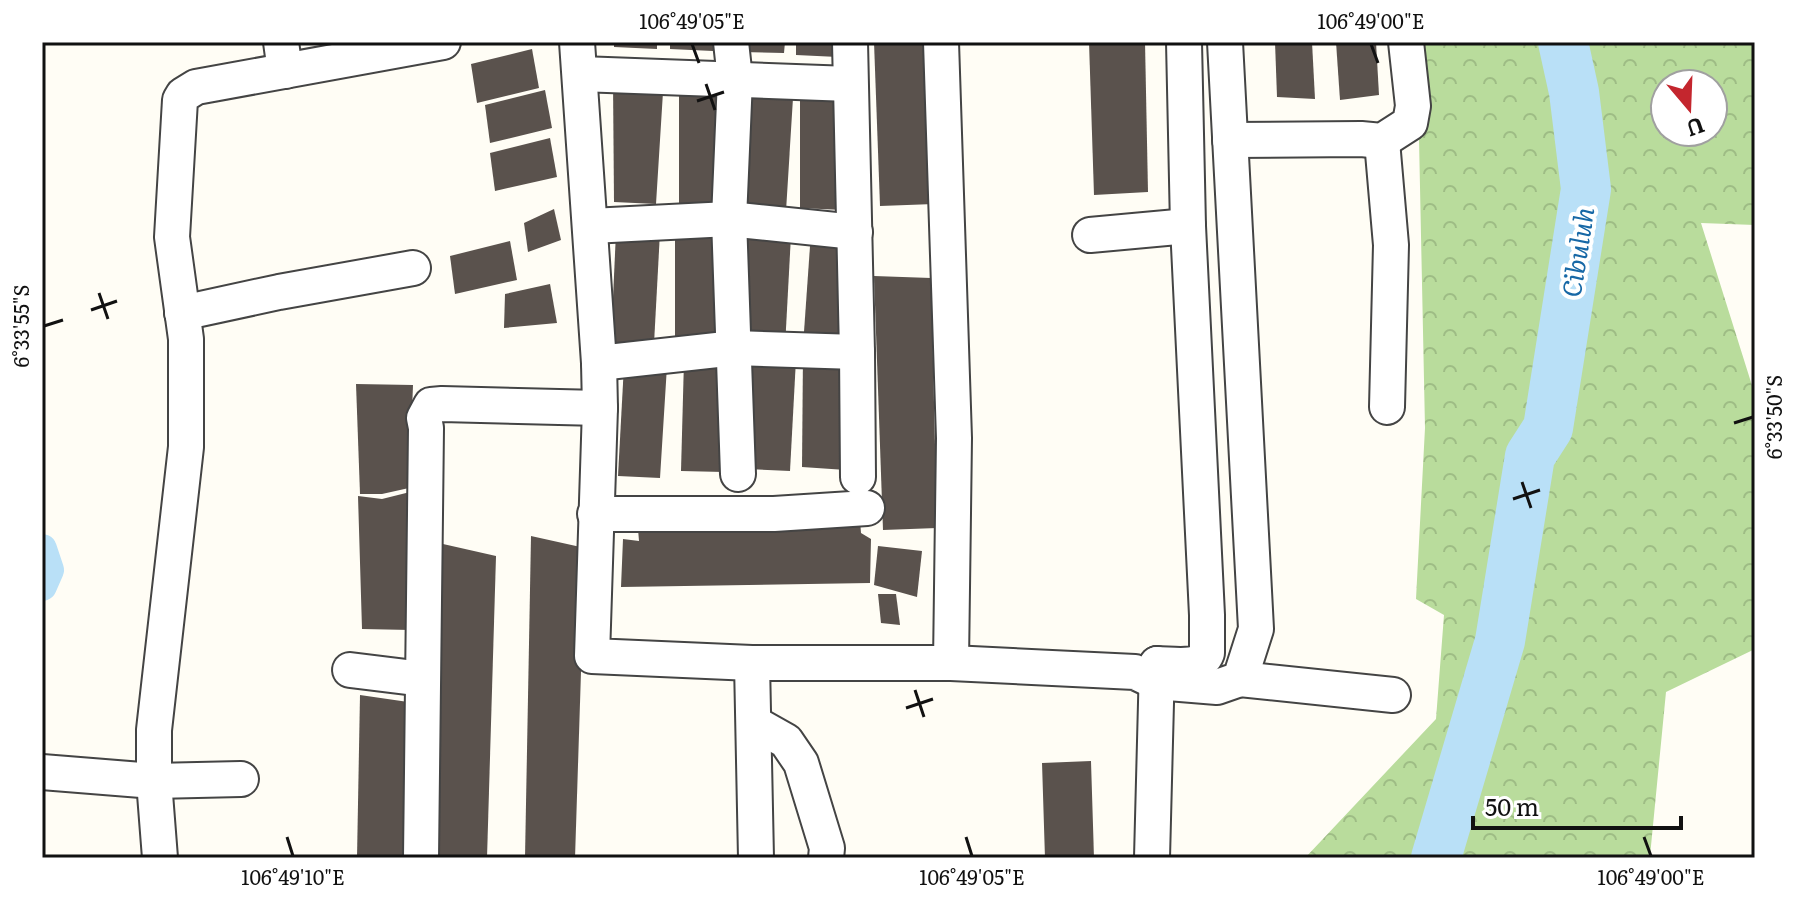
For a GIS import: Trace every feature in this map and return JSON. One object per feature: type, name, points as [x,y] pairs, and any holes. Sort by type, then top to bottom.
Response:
[{"type":"street","points":[[160,858],[154,730],[186,447],[186,339],[172,237],[180,100],[196,87],[283,57],[443,42]]},
{"type":"street","points":[[731,42],[735,79],[729,219],[738,474]]},
{"type":"street","points":[[595,514],[774,514],[862,493],[850,42]]},
{"type":"street","points":[[941,42],[954,438],[951,663]]},
{"type":"street","points":[[1150,673],[1199,663],[1207,653],[1188,226],[1184,42]]},
{"type":"street","points":[[1225,42],[1256,629],[1240,679]]},
{"type":"street","points":[[1230,140],[1382,141],[1410,123],[1413,106],[1406,42]]},
{"type":"street","points":[[850,84],[735,79],[578,58],[599,363],[592,656],[752,663],[951,663],[1150,673],[1217,687],[1240,679],[1393,695]]},
{"type":"street","points":[[1382,141],[1391,245],[1387,407]]},
{"type":"street","points":[[591,226],[729,219],[855,232]]},
{"type":"street","points":[[1090,235],[1188,226]]},
{"type":"street","points":[[182,313],[413,268]]},
{"type":"street","points":[[599,363],[735,348],[857,352]]},
{"type":"street","points":[[421,858],[424,418],[431,405],[442,404],[600,408]]},
{"type":"street","points":[[752,663],[756,858]]},
{"type":"street","points":[[350,670],[423,679]]},
{"type":"street","points":[[1150,673],[1152,858]]},
{"type":"street","points":[[754,723],[786,741],[801,763],[827,848],[826,858]]},
{"type":"street","points":[[42,772],[154,781],[241,779]]},
{"type":"green space","points":[[1417,42],[1755,42],[1755,225],[1701,223],[1755,395],[1755,649],[1666,692],[1650,856],[1305,858],[1436,719],[1444,615],[1416,599],[1425,428]]},
{"type":"building","points":[[614,42],[657,42],[657,49],[614,47]]},
{"type":"building","points":[[670,42],[714,42],[713,51],[670,49]]},
{"type":"building","points":[[741,42],[785,42],[784,53],[741,52]]},
{"type":"building","points":[[796,42],[839,42],[838,57],[796,55]]},
{"type":"building","points":[[874,42],[930,42],[934,204],[880,206]]},
{"type":"building","points":[[1089,42],[1145,42],[1148,192],[1094,195]]},
{"type":"building","points":[[1275,42],[1312,42],[1315,99],[1277,97]]},
{"type":"building","points":[[1336,42],[1376,42],[1379,95],[1340,100]]},
{"type":"building","points":[[532,49],[539,88],[477,103],[471,64]]},
{"type":"building","points":[[613,82],[663,92],[656,204],[614,202]]},
{"type":"building","points":[[679,87],[728,97],[722,209],[679,206]]},
{"type":"building","points":[[800,88],[849,98],[843,210],[800,208]]},
{"type":"building","points":[[743,89],[793,98],[786,211],[743,208]]},
{"type":"building","points":[[545,90],[552,128],[490,143],[485,105]]},
{"type":"building","points":[[550,138],[557,177],[495,191],[490,153]]},
{"type":"building","points":[[554,209],[561,240],[528,252],[524,223]]},
{"type":"building","points":[[742,225],[791,235],[785,347],[742,345]]},
{"type":"building","points":[[675,227],[724,237],[718,349],[675,347]]},
{"type":"building","points":[[616,232],[660,232],[654,344],[611,342]]},
{"type":"building","points":[[811,232],[848,237],[847,348],[803,346]]},
{"type":"building","points":[[510,241],[517,280],[455,294],[450,256]]},
{"type":"building","points":[[874,276],[931,278],[937,528],[883,530]]},
{"type":"building","points":[[550,284],[557,323],[504,328],[505,294]]},
{"type":"building","points":[[747,349],[796,359],[790,471],[747,469]]},
{"type":"building","points":[[803,354],[846,359],[846,470],[802,467]]},
{"type":"building","points":[[684,360],[730,360],[724,472],[681,471]]},
{"type":"building","points":[[624,365],[667,366],[660,478],[618,476]]},
{"type":"building","points":[[356,384],[413,385],[409,488],[382,494],[360,494]]},
{"type":"building","points":[[414,491],[411,630],[362,629],[358,496],[382,499]]},
{"type":"building","points":[[860,520],[861,533],[871,539],[870,583],[621,587],[623,539],[639,541],[638,529]]},
{"type":"building","points":[[531,536],[585,548],[575,858],[525,858]]},
{"type":"building","points":[[443,544],[496,556],[487,858],[437,858]]},
{"type":"building","points":[[878,546],[922,551],[917,597],[874,585]]},
{"type":"building","points":[[878,594],[896,594],[900,625],[881,623]]},
{"type":"building","points":[[360,695],[415,703],[414,858],[357,858]]},
{"type":"building","points":[[1091,761],[1094,858],[1045,858],[1042,763]]},
{"type":"waterway","name":"Cibuluh","points":[[1436,858],[1500,641],[1530,456],[1548,428],[1586,189],[1574,92],[1563,42]]},
{"type":"waterway","points":[[42,549],[49,570],[42,586]]}]
